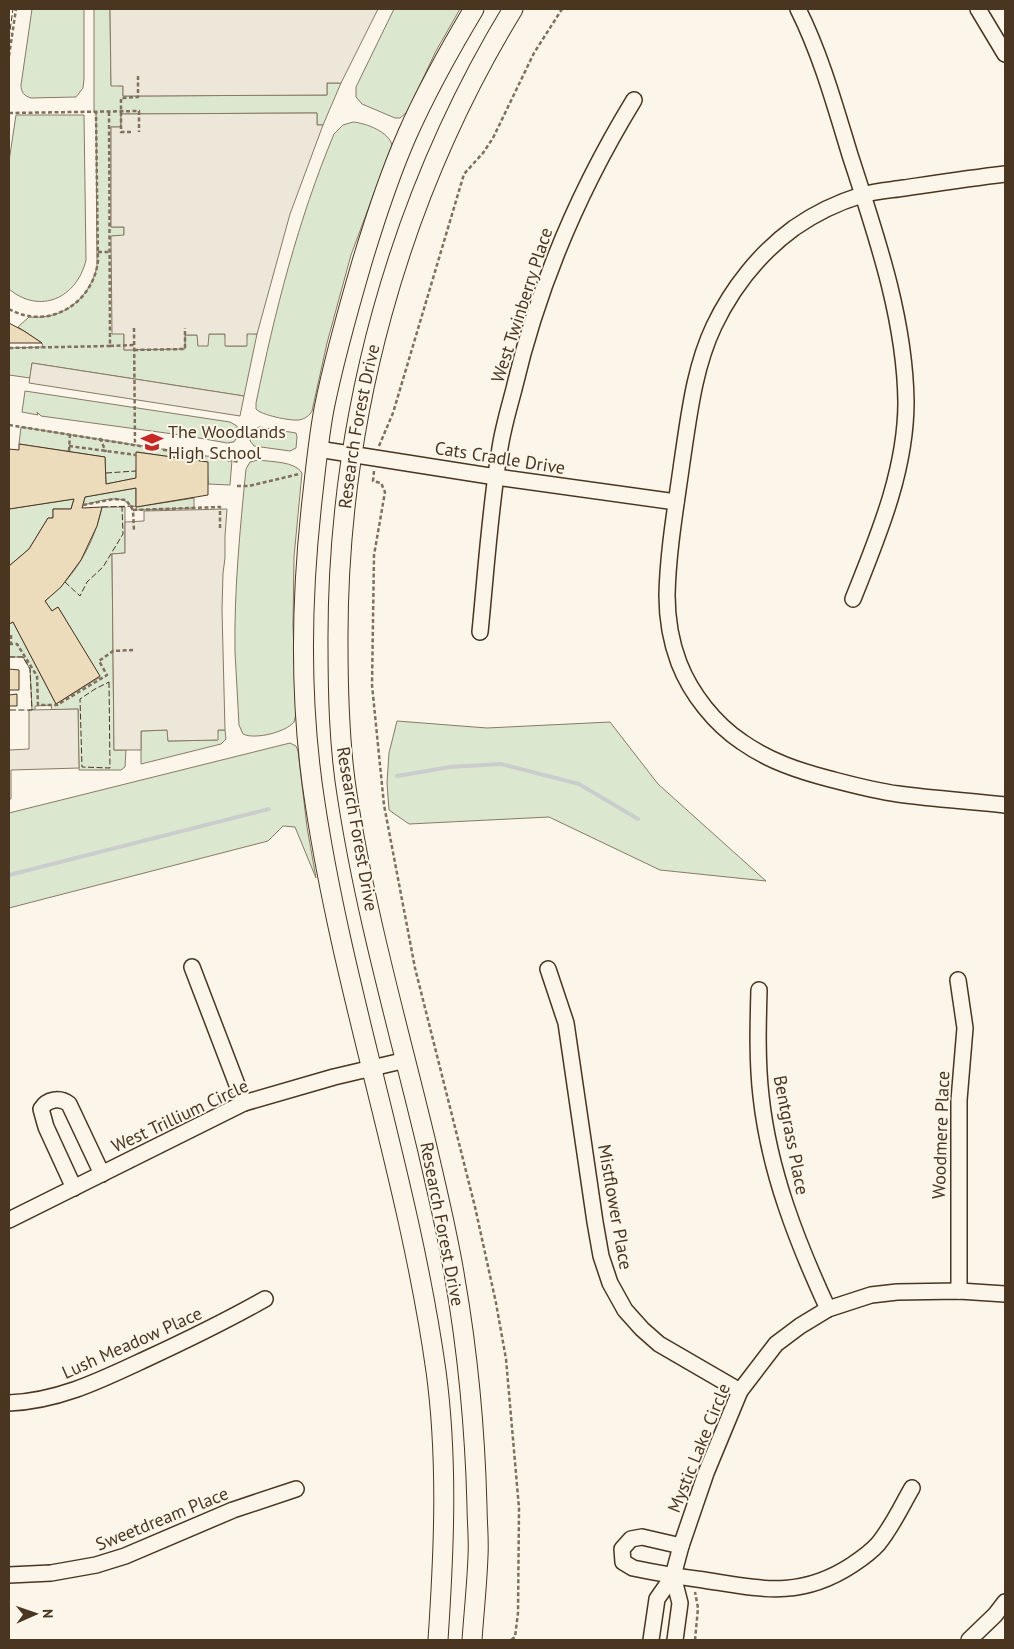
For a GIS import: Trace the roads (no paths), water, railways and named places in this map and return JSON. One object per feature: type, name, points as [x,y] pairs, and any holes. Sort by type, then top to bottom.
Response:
[{"type":"main road","name":"Research Forest Drive","points":[[438,1640],[444,1554],[442,1454],[437,1376],[423,1290],[334,909],[317,817],[309,750],[305,673],[305,600],[309,528],[318,449],[324,413],[349,305],[373,226],[407,135],[431,86],[474,9]]},
{"type":"main road","name":"Research Forest Drive","points":[[472,1640],[478,1555],[476,1454],[468,1374],[455,1278],[438,1197],[368,901],[348,801],[342,758],[338,674],[338,604],[343,529],[358,419],[375,341],[405,236],[461,101],[513,9]]},
{"type":"street","points":[[798,9],[823,69],[879,248],[896,314],[903,364],[906,403],[903,436],[895,482],[878,535],[853,599]]},
{"type":"street","points":[[978,9],[1005,54]]},
{"type":"street","name":"West Twinberry Place","points":[[480,632],[500,446],[519,368],[544,284],[560,244],[591,175],[634,100]]},
{"type":"street","points":[[1005,174],[863,195],[814,216],[795,227],[755,263],[725,305],[714,326],[704,350],[695,381],[676,502],[669,559],[667,597],[669,623],[680,664],[700,700],[720,723],[740,741],[762,755],[789,767],[823,777],[897,794],[1005,804]]},
{"type":"street","name":"Cats Cradle Drive","points":[[318,449],[496,477],[676,502]]},
{"type":"street","points":[[192,967],[244,1103]]},
{"type":"street","name":"Mistflower Place","points":[[548,969],[566,1023],[595,1222],[601,1256],[610,1284],[625,1310],[659,1344],[740,1390]]},
{"type":"street","name":"Woodmere Place","points":[[958,980],[965,1028],[959,1100],[959,1291]]},
{"type":"street","name":"Bentgrass Place","points":[[759,990],[757,1040],[761,1097],[772,1154],[787,1211],[828,1309]]},
{"type":"street","name":"West Trillium Circle","points":[[9,1220],[244,1103],[406,1060]]},
{"type":"street","points":[[74,1188],[42,1116],[41,1109],[44,1104],[50,1101],[64,1100],[69,1104],[102,1174]]},
{"type":"street","name":"Mystic Lake Circle","points":[[651,1640],[657,1599],[673,1576],[681,1546],[706,1473],[740,1390],[776,1344],[800,1326],[828,1309],[870,1295],[897,1292],[959,1291],[1005,1294]]},
{"type":"street","name":"Lush Meadow Place","points":[[9,1403],[46,1399],[76,1389],[185,1341],[265,1299]]},
{"type":"street","points":[[681,1546],[642,1537],[631,1539],[622,1549],[623,1562],[633,1568],[747,1588],[780,1590],[802,1587],[826,1579],[857,1562],[877,1545],[890,1528],[912,1488]]},
{"type":"street","name":"Sweetdream Place","points":[[9,1575],[51,1573],[96,1565],[125,1556],[232,1510],[296,1489]]},
{"type":"street","name":"Mystic Lake Circle","points":[[673,1576],[680,1602],[675,1640]]},
{"type":"street","points":[[969,1640],[995,1615],[1005,1602]]},
{"type":"waterway","points":[[397,776],[450,767],[501,764],[579,784],[638,819]]},
{"type":"waterway","points":[[9,875],[269,809]]},
{"type":"place","name":"The Woodlands High School","points":[[152,442]]}]
